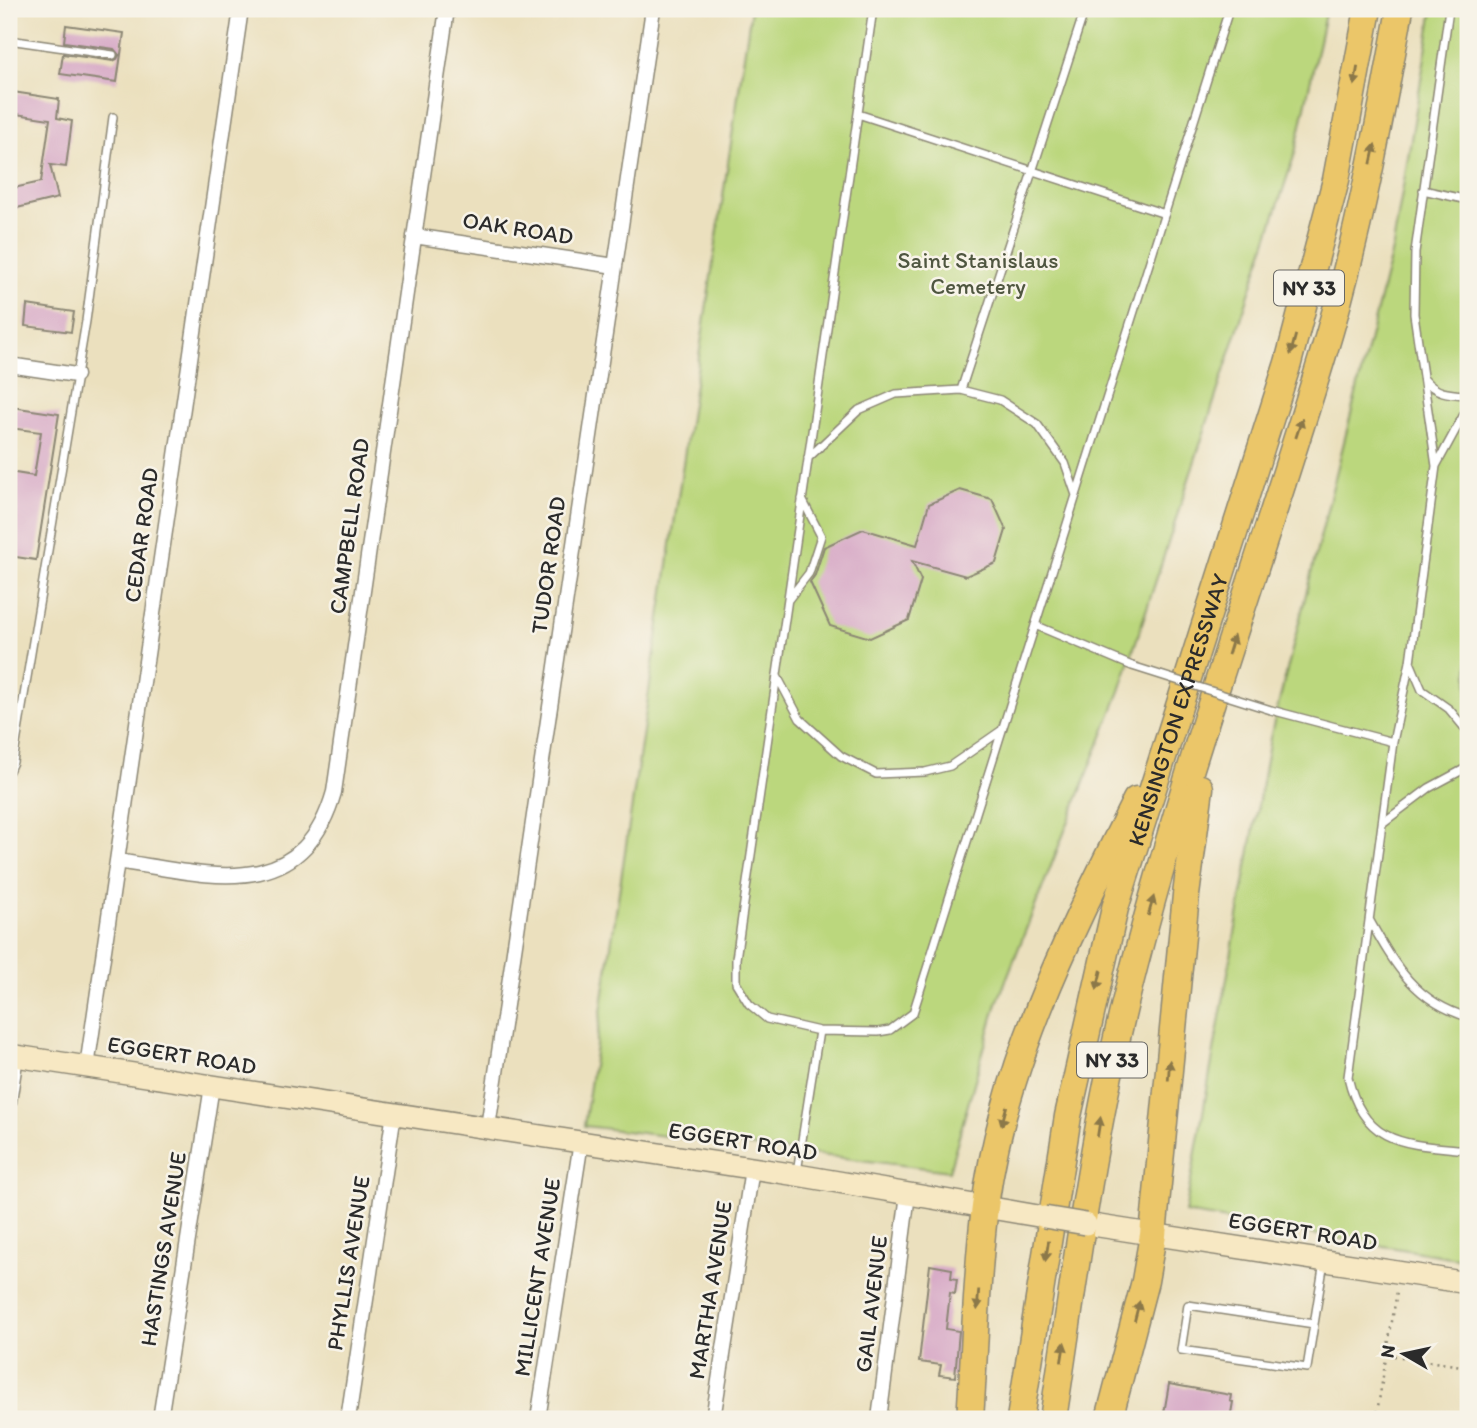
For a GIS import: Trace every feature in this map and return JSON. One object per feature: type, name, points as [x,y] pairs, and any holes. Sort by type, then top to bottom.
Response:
[{"type":"highway","name":"KENSINGTON EXPRESSWAY","points":[[1020,1419],[1068,1116],[1115,908],[1288,363],[1336,180],[1368,9]]},
{"type":"highway","name":"KENSINGTON EXPRESSWAY","points":[[1053,1419],[1106,1086],[1129,987],[1211,710],[1322,356],[1349,258],[1381,114],[1400,9]]},
{"type":"highway","points":[[1110,1419],[1145,1281],[1146,1234],[1211,710]]},
{"type":"highway","points":[[970,1419],[988,1208],[1001,1125],[1023,1050],[1080,912],[1172,726]]},
{"type":"street","name":"CEDAR ROAD","points":[[87,1067],[241,9]]},
{"type":"street","name":"CAMPBELL ROAD","points":[[117,861],[211,875],[246,876],[282,864],[309,842],[322,825],[334,792],[447,9]]},
{"type":"street","name":"TUDOR ROAD","points":[[488,1127],[653,9]]},
{"type":"street","name":"OAK ROAD","points":[[414,236],[615,266]]},
{"type":"street","points":[[9,365],[76,376]]},
{"type":"street","points":[[9,1102],[12,1055]]},
{"type":"street","name":"EGGERT ROAD","points":[[12,1055],[797,1175],[1146,1234],[1468,1283]]},
{"type":"street","name":"HASTINGS AVENUE","points":[[160,1419],[212,1086]]},
{"type":"street","name":"PHYLLIS AVENUE","points":[[348,1419],[394,1113]]},
{"type":"street","name":"MILLICENT AVENUE","points":[[538,1419],[580,1142]]},
{"type":"street","name":"MARTHA AVENUE","points":[[713,1419],[752,1169]]},
{"type":"street","name":"GAIL AVENUE","points":[[879,1419],[908,1194]]},
{"type":"lane","points":[[873,9],[736,959],[736,983],[749,1004],[767,1019],[820,1031],[890,1030],[913,1013],[1227,16],[1226,9]]},
{"type":"lane","points":[[961,390],[1085,9]]},
{"type":"lane","points":[[1449,9],[1415,252],[1414,314],[1436,466],[1410,662],[1393,742],[1348,1077],[1353,1099],[1366,1119],[1384,1135],[1409,1144],[1468,1150]]},
{"type":"lane","points":[[9,40],[113,55]]},
{"type":"lane","points":[[858,114],[1165,214]]},
{"type":"lane","points":[[9,771],[16,749],[86,321],[113,117]]},
{"type":"lane","points":[[1423,190],[1468,200]]},
{"type":"lane","points":[[1424,380],[1443,393],[1468,396]]},
{"type":"lane","points":[[808,459],[859,410],[896,394],[961,390],[1000,400],[1037,424],[1065,463],[1076,495]]},
{"type":"lane","points":[[1436,466],[1468,407]]},
{"type":"lane","points":[[788,600],[809,573],[821,536],[802,499]]},
{"type":"lane","points":[[1035,625],[1132,666],[1271,710],[1393,742]]},
{"type":"lane","points":[[1410,662],[1422,690],[1449,709],[1468,732]]},
{"type":"lane","points":[[777,675],[800,719],[841,756],[876,774],[925,772],[950,766],[1003,729]]},
{"type":"lane","points":[[1384,822],[1429,788],[1468,767]]},
{"type":"lane","points":[[1370,921],[1394,964],[1411,984],[1434,1002],[1468,1017]]},
{"type":"lane","points":[[797,1175],[820,1031]]},
{"type":"lane","points":[[1314,1324],[1188,1305],[1181,1350],[1307,1368],[1314,1324],[1324,1261]]},
{"type":"path","points":[[1376,1419],[1400,1273]]},
{"type":"path","points":[[1387,1355],[1468,1367]]},
{"type":"green space","name":"Saint Stanislaus Cemetery","points":[[751,9],[1326,9],[1295,153],[1120,691],[997,1003],[949,1171],[584,1126]]},
{"type":"green space","points":[[1433,9],[1468,9],[1468,1260],[1185,1213],[1270,738],[1393,246]]},
{"type":"building","points":[[66,25],[124,33],[117,82],[60,74],[63,54],[113,61],[119,55],[114,49],[64,42]]},
{"type":"building","points":[[13,92],[59,99],[57,118],[72,121],[66,167],[50,165],[58,198],[9,210],[9,189],[41,182],[50,119],[9,113],[9,97],[12,97]]},
{"type":"building","points":[[27,305],[74,312],[71,332],[25,326]]},
{"type":"building","points":[[12,407],[59,414],[36,560],[9,556],[9,472],[34,476],[41,432],[9,428]]},
{"type":"building","points":[[960,490],[992,499],[1006,530],[996,563],[966,576],[912,561],[921,580],[909,620],[870,638],[830,626],[810,582],[824,547],[863,529],[917,545],[929,504]]},
{"type":"building","points":[[930,1265],[952,1269],[951,1278],[957,1279],[955,1294],[950,1293],[946,1329],[959,1331],[955,1377],[939,1375],[941,1365],[919,1362]]},
{"type":"building","points":[[1169,1384],[1231,1395],[1230,1401],[1233,1402],[1230,1419],[1163,1419]]}]
